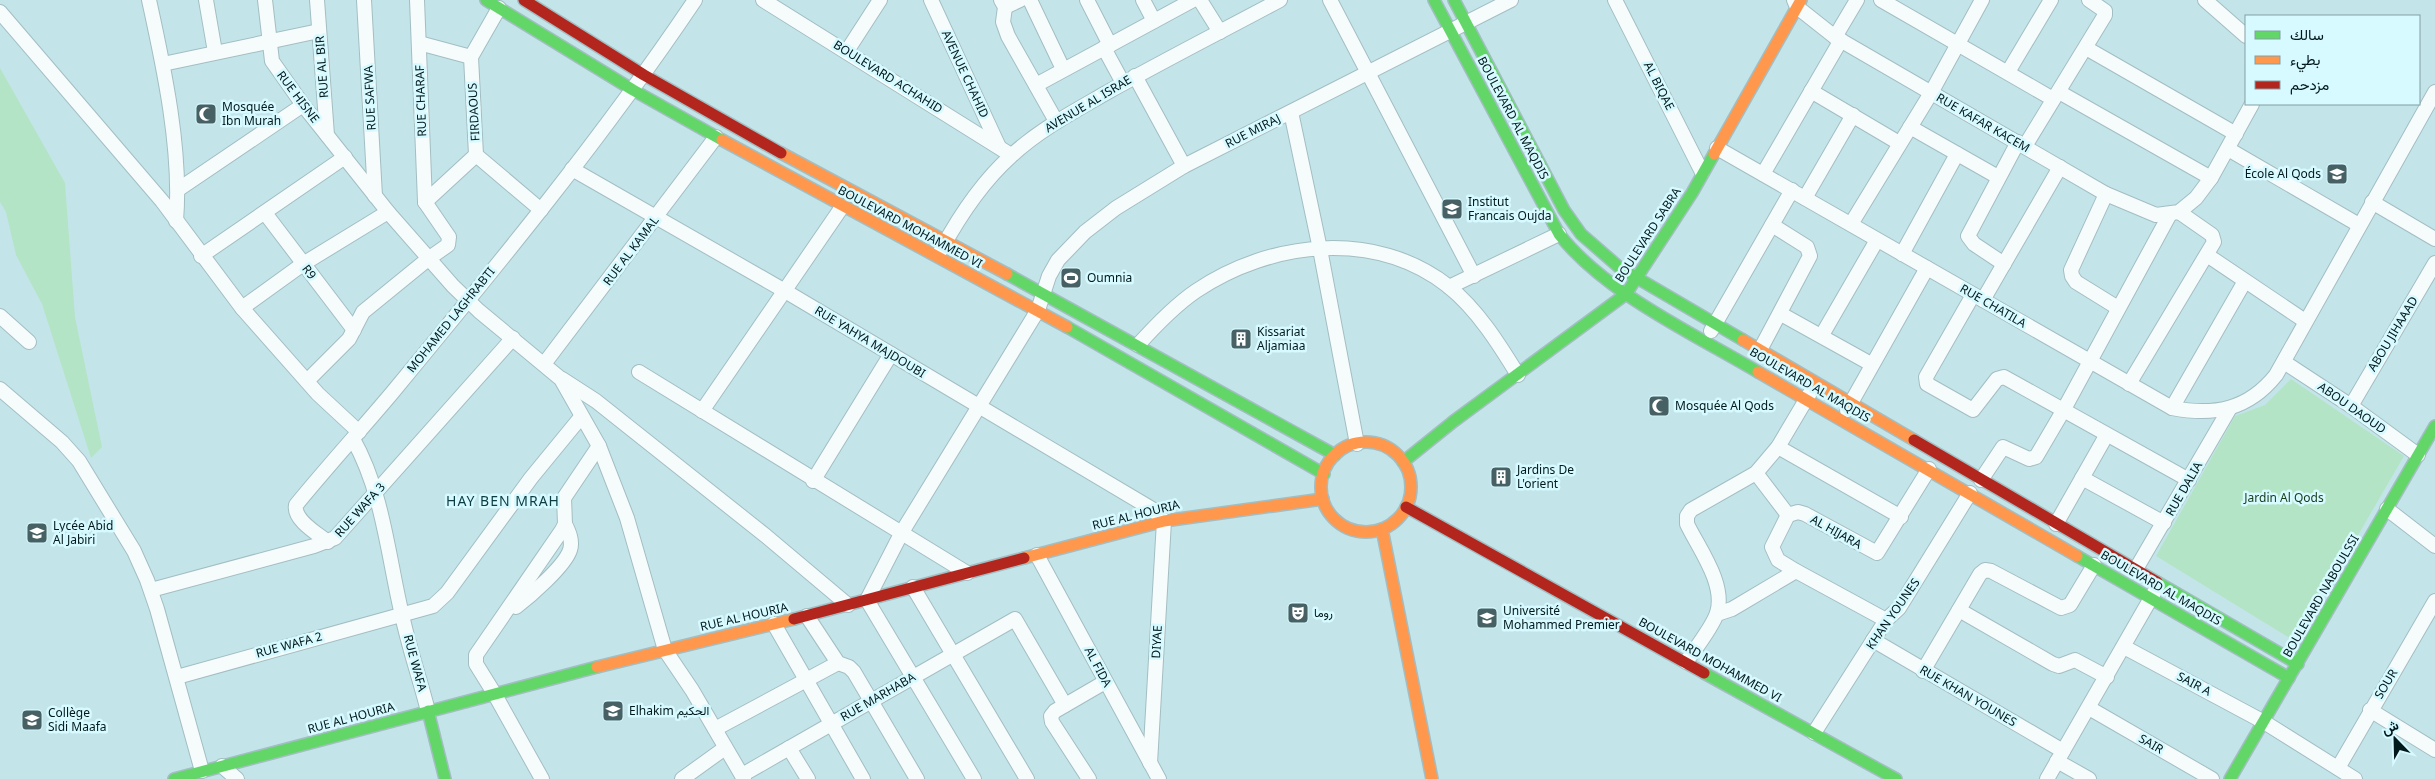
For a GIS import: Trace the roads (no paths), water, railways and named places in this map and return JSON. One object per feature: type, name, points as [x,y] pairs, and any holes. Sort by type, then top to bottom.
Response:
[{"type":"street","points":[[149,0],[162,64],[179,189],[176,221]]},
{"type":"street","points":[[206,0],[215,52]]},
{"type":"street","name":"RUE HISNE","points":[[266,0],[272,61],[327,135],[428,259],[468,300],[561,379]]},
{"type":"street","name":"RUE AL BIR","points":[[317,0],[327,135]]},
{"type":"street","name":"RUE SAFWA","points":[[364,0],[375,196]]},
{"type":"street","name":"RUE CHARAF","points":[[417,0],[425,202]]},
{"type":"street","name":"BOULEVARD MOHAMMED VI","points":[[486,0],[632,90],[716,138],[1038,310],[1324,474]]},
{"type":"street","name":"BOULEVARD MOHAMMED VI","points":[[524,0],[644,75],[945,242],[1043,292],[1335,455]]},
{"type":"street","name":"MOHAMED LAGHRABTI","points":[[328,542],[299,518],[295,513],[296,505],[541,210],[644,75],[694,0]]},
{"type":"street","name":"BOULEVARD ACHAHID","points":[[763,0],[1011,155]]},
{"type":"street","points":[[847,51],[880,0]]},
{"type":"street","name":"AVENUE CHAHID","points":[[931,0],[999,147]]},
{"type":"street","points":[[1020,0],[1003,3],[1002,22],[1056,121]]},
{"type":"street","points":[[1030,0],[1064,69]]},
{"type":"street","points":[[1087,0],[1123,83]]},
{"type":"street","points":[[1144,0],[1154,21]]},
{"type":"street","points":[[1036,85],[1193,0]]},
{"type":"street","points":[[1200,0],[1220,32]]},
{"type":"street","points":[[1330,0],[1474,276]]},
{"type":"street","name":"BOULEVARD AL MAQDIS","points":[[1434,0],[1559,234],[1572,250],[1626,294],[1806,400],[2290,678]]},
{"type":"street","name":"BOULEVARD AL MAQDIS","points":[[1454,0],[1514,117],[1573,224],[1593,246],[1636,279],[2298,664]]},
{"type":"street","name":"RUE MIRAJ","points":[[867,600],[902,532],[1038,310],[1043,292],[1058,260],[1085,232],[1116,208],[1184,166],[1511,0]]},
{"type":"street","name":"AL BIQAE","points":[[1615,0],[1702,172]]},
{"type":"street","points":[[1763,174],[1811,90],[1857,0]]},
{"type":"street","points":[[1882,0],[2008,72],[2056,95],[2211,178]]},
{"type":"street","points":[[1851,224],[1931,93],[1982,0]]},
{"type":"street","points":[[2008,72],[2051,0]]},
{"type":"street","points":[[2004,264],[1974,244],[1968,236],[1998,177],[2056,95],[2086,48],[2105,11],[2089,0]]},
{"type":"street","points":[[2205,0],[2245,35]]},
{"type":"street","name":"AVENUE AL ISRAE","points":[[938,256],[974,197],[1011,155],[1056,121],[1220,32],[1271,2]]},
{"type":"street","name":"BOULEVARD SABRA","points":[[1403,462],[1454,421],[1518,376],[1626,294],[1692,193],[1798,2]]},
{"type":"street","name":"RUE KAFAR KACEM","points":[[1798,2],[1838,39],[2106,194],[2156,215],[2174,213]]},
{"type":"street","points":[[419,42],[471,57],[499,8]]},
{"type":"street","name":"RUE WAFA","points":[[1,14],[156,194],[242,308],[356,435],[374,493],[402,615],[428,711]]},
{"type":"street","points":[[162,64],[319,31]]},
{"type":"street","points":[[2086,48],[2236,134]]},
{"type":"street","name":"FIRDAOUS","points":[[425,202],[476,155],[471,57]]},
{"type":"street","points":[[1136,76],[1184,166]]},
{"type":"street","points":[[1811,90],[1900,143]]},
{"type":"street","name":"RUE CHATILA","points":[[1717,148],[2090,363],[2172,408],[2208,412],[2230,408],[2252,399],[2263,390],[2284,362],[2305,321],[2435,92]]},
{"type":"street","points":[[179,189],[304,105]]},
{"type":"street","points":[[1981,480],[2003,448],[2029,459],[2036,457],[2090,363],[2118,308],[2174,213],[2190,204],[2211,178],[2251,105]]},
{"type":"street","points":[[1291,112],[1320,248],[1357,444]]},
{"type":"street","points":[[1805,198],[1853,115]]},
{"type":"street","points":[[1500,124],[1514,117]]},
{"type":"street","points":[[1910,127],[1998,177]]},
{"type":"street","name":"RUE AL KAMAL","points":[[544,364],[716,138]]},
{"type":"street","points":[[2228,149],[2359,225]]},
{"type":"street","points":[[1902,254],[1957,154]]},
{"type":"street","points":[[476,155],[541,210]]},
{"type":"street","points":[[201,256],[345,157]]},
{"type":"street","points":[[2060,167],[2004,264],[1978,297],[1925,381],[1973,410],[1997,379],[2004,377],[2106,436],[2189,480]]},
{"type":"street","name":"RUE YAHYA MAJDOUBI","points":[[572,169],[785,291],[979,406],[1152,510],[1164,521]]},
{"type":"street","points":[[1706,340],[1792,190]]},
{"type":"street","points":[[2106,194],[2071,270],[2076,282],[2118,308]]},
{"type":"street","points":[[307,381],[345,343],[363,312],[448,245],[449,237],[425,202]]},
{"type":"street","points":[[2372,202],[2435,239]]},
{"type":"street","points":[[702,411],[842,207]]},
{"type":"street","points":[[242,308],[303,264],[388,212]]},
{"type":"street","name":"R9","points":[[265,213],[354,330]]},
{"type":"street","points":[[2129,384],[2207,255],[2214,238],[2174,213]]},
{"type":"street","points":[[1760,350],[1781,314],[1810,256],[1810,251],[1772,225]]},
{"type":"street","points":[[1449,287],[1559,234]]},
{"type":"street","points":[[1822,335],[1877,240]]},
{"type":"street","points":[[1138,345],[1179,304],[1221,276],[1256,260],[1320,248],[1348,248],[1380,254],[1421,268],[1449,287],[1496,340],[1518,376]]},
{"type":"street","points":[[2207,255],[2305,321]]},
{"type":"street","name":"ABOU JIHAAAD","points":[[2351,406],[2435,263]]},
{"type":"street","points":[[1842,419],[1871,364],[1927,268]]},
{"type":"street","points":[[2172,408],[2245,281]]},
{"type":"street","points":[[1781,314],[1822,335],[1871,364]]},
{"type":"street","points":[[0,316],[29,342]]},
{"type":"street","name":"RUE WAFA 3","points":[[151,590],[328,542],[339,534],[374,493],[402,465],[513,338]]},
{"type":"street","points":[[813,481],[891,354]]},
{"type":"street","name":"ABOU DAOUD","points":[[2284,362],[2351,406],[2418,456]]},
{"type":"street","points":[[639,372],[813,481],[902,532],[968,573]]},
{"type":"street","points":[[561,379],[598,446],[627,518],[665,650],[743,777]]},
{"type":"street","points":[[561,379],[596,401],[766,536],[848,605]]},
{"type":"street","points":[[1686,662],[1717,614],[1718,593],[1716,582],[1687,524],[1687,516],[1691,510],[1756,472],[1778,447],[1815,384]]},
{"type":"street","points":[[0,389],[62,442],[79,461],[130,544],[151,590],[202,771]]},
{"type":"street","name":"RUE DALIA","points":[[2136,569],[2230,408]]},
{"type":"street","name":"RUE WAFA 2","points":[[177,677],[433,606],[440,600],[531,478],[581,416]]},
{"type":"street","name":"BOULEVARD NABOULSSI","points":[[2230,779],[2435,426]]},
{"type":"street","points":[[2056,524],[2106,436]]},
{"type":"street","points":[[1368,443],[1382,446],[1396,453],[1403,462],[1411,484],[1406,507],[1398,519],[1382,529],[1363,532],[1346,527],[1331,514],[1323,499],[1324,474],[1335,455],[1345,448],[1357,444],[1368,443]]},
{"type":"street","points":[[542,779],[475,660],[478,651],[551,548],[565,524],[564,498],[598,446]]},
{"type":"street","points":[[1778,447],[1901,516],[1929,469]]},
{"type":"street","points":[[1756,472],[1788,515],[1772,546],[1778,560],[1886,620]]},
{"type":"street","points":[[2082,478],[2164,523]]},
{"type":"street","name":"KHAN YOUNES","points":[[1814,733],[1886,620],[1899,608],[1970,493]]},
{"type":"street","name":"RUE AL HOURIA","points":[[174,779],[494,693],[807,616],[1164,521],[1323,499]]},
{"type":"street","name":"BOULEVARD MOHAMMED VI","points":[[1406,507],[1896,779]]},
{"type":"street","points":[[2387,509],[2435,546]]},
{"type":"street","name":"AL HIJARA","points":[[1788,515],[1798,512],[1805,514],[1877,553],[1901,516]]},
{"type":"street","name":"DIYAE","points":[[1150,763],[1164,521]]},
{"type":"street","points":[[1382,529],[1432,779]]},
{"type":"street","name":"AL FIDA","points":[[1037,555],[1159,779]]},
{"type":"street","points":[[1923,671],[1980,574],[1985,570],[1991,571],[2061,608],[2066,608],[2070,605],[2094,565]]},
{"type":"street","points":[[1717,614],[1737,606],[1796,571]]},
{"type":"street","points":[[2047,779],[2160,583]]},
{"type":"street","points":[[913,588],[1027,779]]},
{"type":"street","points":[[867,600],[974,779]]},
{"type":"street","name":"SOUR","points":[[2338,768],[2435,600]]},
{"type":"street","points":[[1959,610],[2053,664],[2059,666],[2075,660],[2106,677]]},
{"type":"street","points":[[807,616],[838,663],[849,667],[854,672],[917,779]]},
{"type":"street","name":"RUE MARHABA","points":[[743,777],[830,724],[1014,619],[1065,705]]},
{"type":"street","points":[[774,624],[863,779]]},
{"type":"street","name":"RUE KHAN YOUNES","points":[[1873,640],[2060,756],[2089,779]]},
{"type":"street","name":"SAIR A","points":[[2124,647],[2264,722],[2355,779]]},
{"type":"street","points":[[715,729],[838,663]]},
{"type":"street","points":[[1089,779],[1052,722],[1051,716],[1055,711],[1105,682]]},
{"type":"street","name":"SAIR","points":[[2089,708],[2212,779]]},
{"type":"street","points":[[2370,710],[2435,750]]},
{"type":"street","points":[[428,711],[445,779]]},
{"type":"street","points":[[682,779],[725,748]]},
{"type":"street","points":[[789,748],[808,779]]},
{"type":"street","points":[[222,766],[236,779]]},
{"type":"place","name":"Mosquée Ibn Murah","points":[[206,114]]},
{"type":"place","name":"École Al Qods","points":[[2337,174]]},
{"type":"place","name":"Institut Francais Oujda","points":[[1452,209]]},
{"type":"place","name":"Oumnia","points":[[1071,278]]},
{"type":"place","name":"Kissariat Aljamiaa","points":[[1241,339]]},
{"type":"place","name":"Mosquée Al Qods","points":[[1659,406]]},
{"type":"place","name":"Jardins De L'orient","points":[[1501,477]]},
{"type":"place","name":"Lycée Abid Al Jabiri","points":[[37,533]]},
{"type":"place","name":"روما","points":[[1298,613]]},
{"type":"place","name":"Université Mohammed Premier","points":[[1487,618]]},
{"type":"place","name":"Elhakim الحكيم","points":[[613,711]]},
{"type":"place","name":"Collège Sidi Maafa","points":[[32,720]]},
{"type":"district","name":"HAY BEN MRAH","points":[[503,501]]},
{"type":"park label","name":"Jardin Al Qods","points":[[2284,498]]}]
